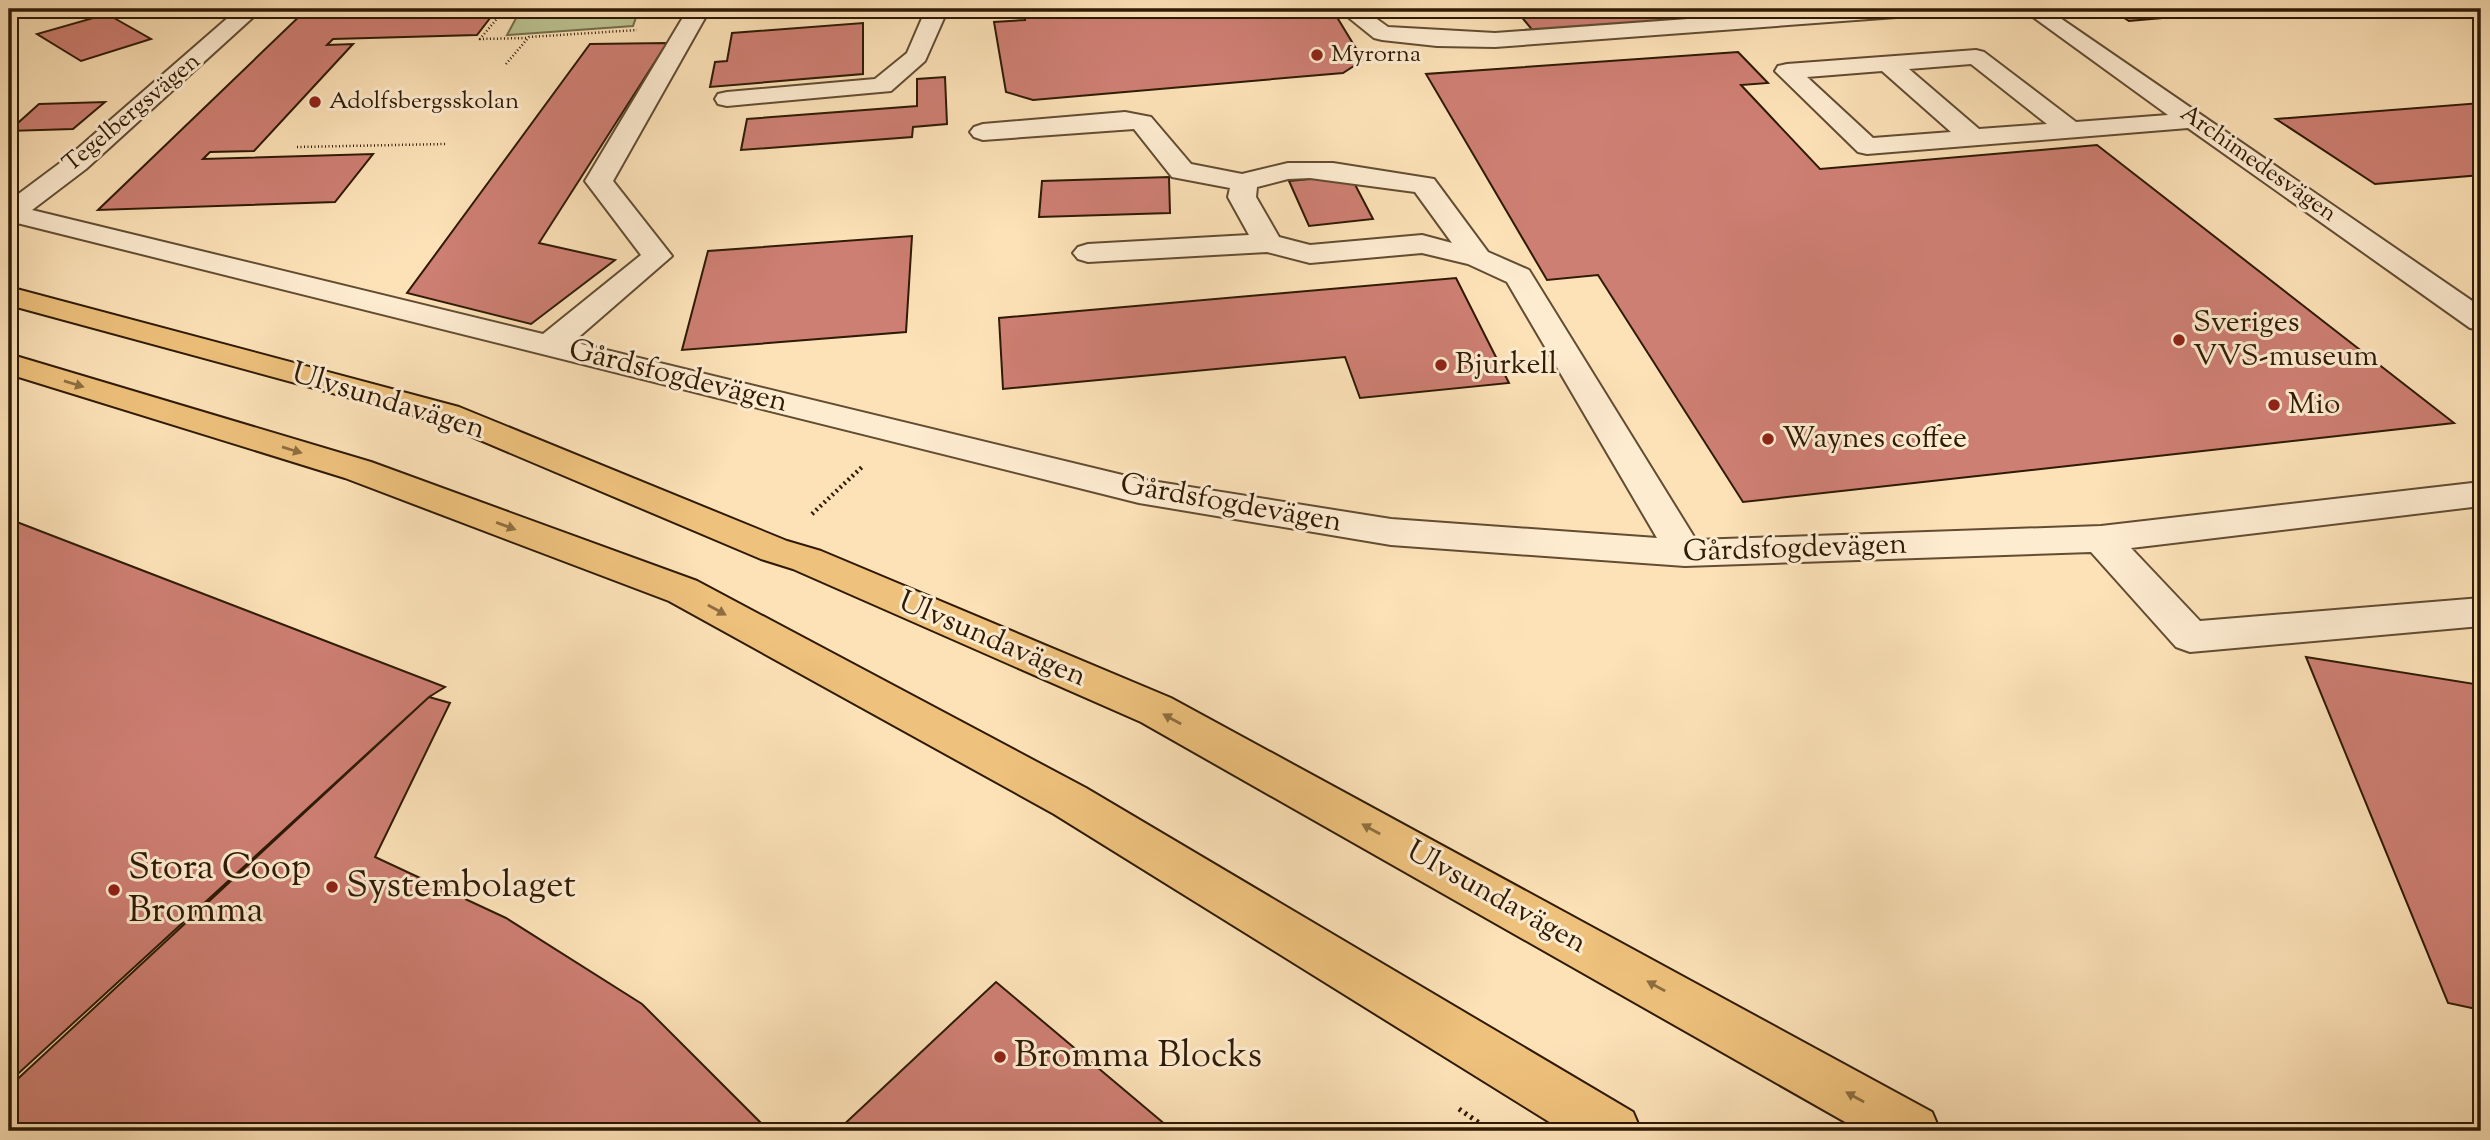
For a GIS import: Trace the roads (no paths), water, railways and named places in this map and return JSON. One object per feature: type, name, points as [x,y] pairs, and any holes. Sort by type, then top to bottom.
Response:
[{"type":"main road","name":"Ulvsundavägen","points":[[9,296],[447,414],[774,550],[807,560],[1156,710],[1913,1131]]},
{"type":"main road","points":[[9,364],[358,470],[683,591],[1070,801],[1614,1131]]},
{"type":"street","points":[[213,9],[248,10]]},
{"type":"street","points":[[549,345],[657,256],[599,181],[699,9]]},
{"type":"street","points":[[727,99],[882,86],[917,56],[937,9]]},
{"type":"street","points":[[1349,9],[1382,33],[1437,39],[1484,40],[1564,37],[1910,9]]},
{"type":"street","name":"Archimedesvägen","points":[[2033,9],[2481,321]]},
{"type":"street","name":"Tegelbergsvägen","points":[[9,213],[77,163],[216,42],[248,10]]},
{"type":"street","points":[[2071,130],[1976,57],[1787,71],[1867,146],[1974,138],[2196,120]]},
{"type":"street","points":[[1887,63],[1974,138]]},
{"type":"street","points":[[983,132],[1125,120],[1142,122],[1182,171],[1244,182],[1263,174],[1331,170],[1424,185],[1478,258]]},
{"type":"street","points":[[1244,182],[1242,197],[1268,243]]},
{"type":"street","name":"Gårdsfogdevägen","points":[[9,213],[1139,491],[1391,532],[1685,553],[2101,539],[2481,494]]},
{"type":"street","points":[[1088,253],[1268,243],[1310,254],[1422,244],[1478,258],[1518,276],[1685,553]]},
{"type":"street","points":[[2101,539],[2190,637],[2481,612]]},
{"type":"place","name":"Myrorna","points":[[1317,55]]},
{"type":"place","name":"Adolfsbergsskolan","points":[[315,102]]},
{"type":"place","name":"Sveriges VVS-museum","points":[[2179,340]]},
{"type":"place","name":"Bjurkell","points":[[1441,365]]},
{"type":"place","name":"Mio","points":[[2274,405]]},
{"type":"place","name":"Waynes coffee","points":[[1768,439]]},
{"type":"place","name":"Systembolaget","points":[[332,887]]},
{"type":"place","name":"Stora Coop Bromma","points":[[114,890]]},
{"type":"place","name":"Bromma Blocks","points":[[1000,1057]]}]
